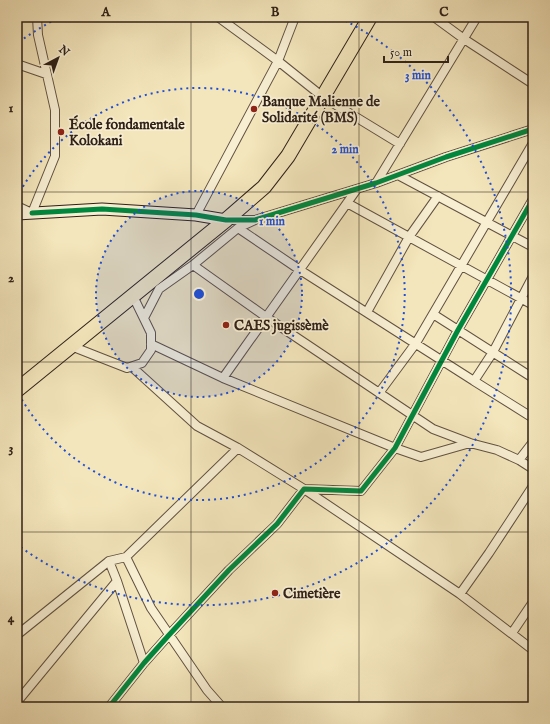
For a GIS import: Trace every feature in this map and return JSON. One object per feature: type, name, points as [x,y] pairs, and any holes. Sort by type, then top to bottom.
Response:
[{"type":"highway","points":[[17,390],[226,220],[264,186],[288,156],[370,17]]},
{"type":"street","points":[[32,213],[55,156],[54,110],[38,35],[37,17]]},
{"type":"street","points":[[218,17],[278,61],[323,97],[400,144]]},
{"type":"street","points":[[196,215],[278,61],[295,17]]},
{"type":"street","points":[[434,17],[464,39],[533,84]]},
{"type":"street","points":[[376,183],[477,17]]},
{"type":"street","points":[[17,64],[46,74]]},
{"type":"street","points":[[144,318],[159,289],[193,265],[238,228],[255,220],[376,183],[446,156],[533,129]]},
{"type":"street","points":[[379,393],[416,343],[533,143]]},
{"type":"street","points":[[398,175],[533,247]]},
{"type":"street","points":[[223,378],[357,189]]},
{"type":"street","points":[[367,312],[409,237],[438,196]]},
{"type":"street","points":[[304,489],[361,492],[395,448],[458,330],[533,200]]},
{"type":"street","points":[[347,203],[533,305]]},
{"type":"street","points":[[17,206],[32,213]]},
{"type":"street","points":[[17,214],[102,209],[196,215],[226,220],[255,220]]},
{"type":"street","points":[[238,228],[300,270],[533,418]]},
{"type":"street","points":[[193,265],[266,317],[433,429],[470,443],[496,450],[519,460],[533,469]]},
{"type":"street","points":[[474,381],[493,352],[533,276]]},
{"type":"street","points":[[71,346],[127,368],[142,363],[151,350],[151,333],[132,296]]},
{"type":"street","points":[[433,314],[493,352],[531,373]]},
{"type":"street","points":[[151,344],[223,378],[395,448],[421,457],[470,443]]},
{"type":"street","points":[[132,367],[197,426],[238,448],[304,489],[460,594],[533,650]]},
{"type":"street","points":[[519,460],[533,442]]},
{"type":"street","points":[[17,635],[109,561],[126,557],[238,448]]},
{"type":"street","points":[[460,594],[533,486]]},
{"type":"street","points":[[109,707],[144,663],[169,635],[229,570],[277,524],[304,489]]},
{"type":"street","points":[[126,557],[151,608],[206,690],[222,707]]},
{"type":"street","points":[[109,561],[144,663]]},
{"type":"street","points":[[17,702],[117,581]]},
{"type":"street","points":[[512,634],[533,602]]},
{"type":"cycle path","points":[[32,213],[102,209],[196,215],[226,220],[255,220],[376,183],[446,157],[533,129]]},
{"type":"cycle path","points":[[109,707],[144,663],[169,635],[229,570],[277,524],[304,489],[361,491],[395,448],[458,330],[533,199]]},
{"type":"place","name":"Banque Malienne de Solidarité (BMS)","points":[[254,109]]},
{"type":"place","name":"École fondamentale Kolokani","points":[[61,132]]},
{"type":"place","name":"CAES jugissèmè","points":[[226,325]]},
{"type":"place","name":"Cimetière","points":[[275,593]]}]
